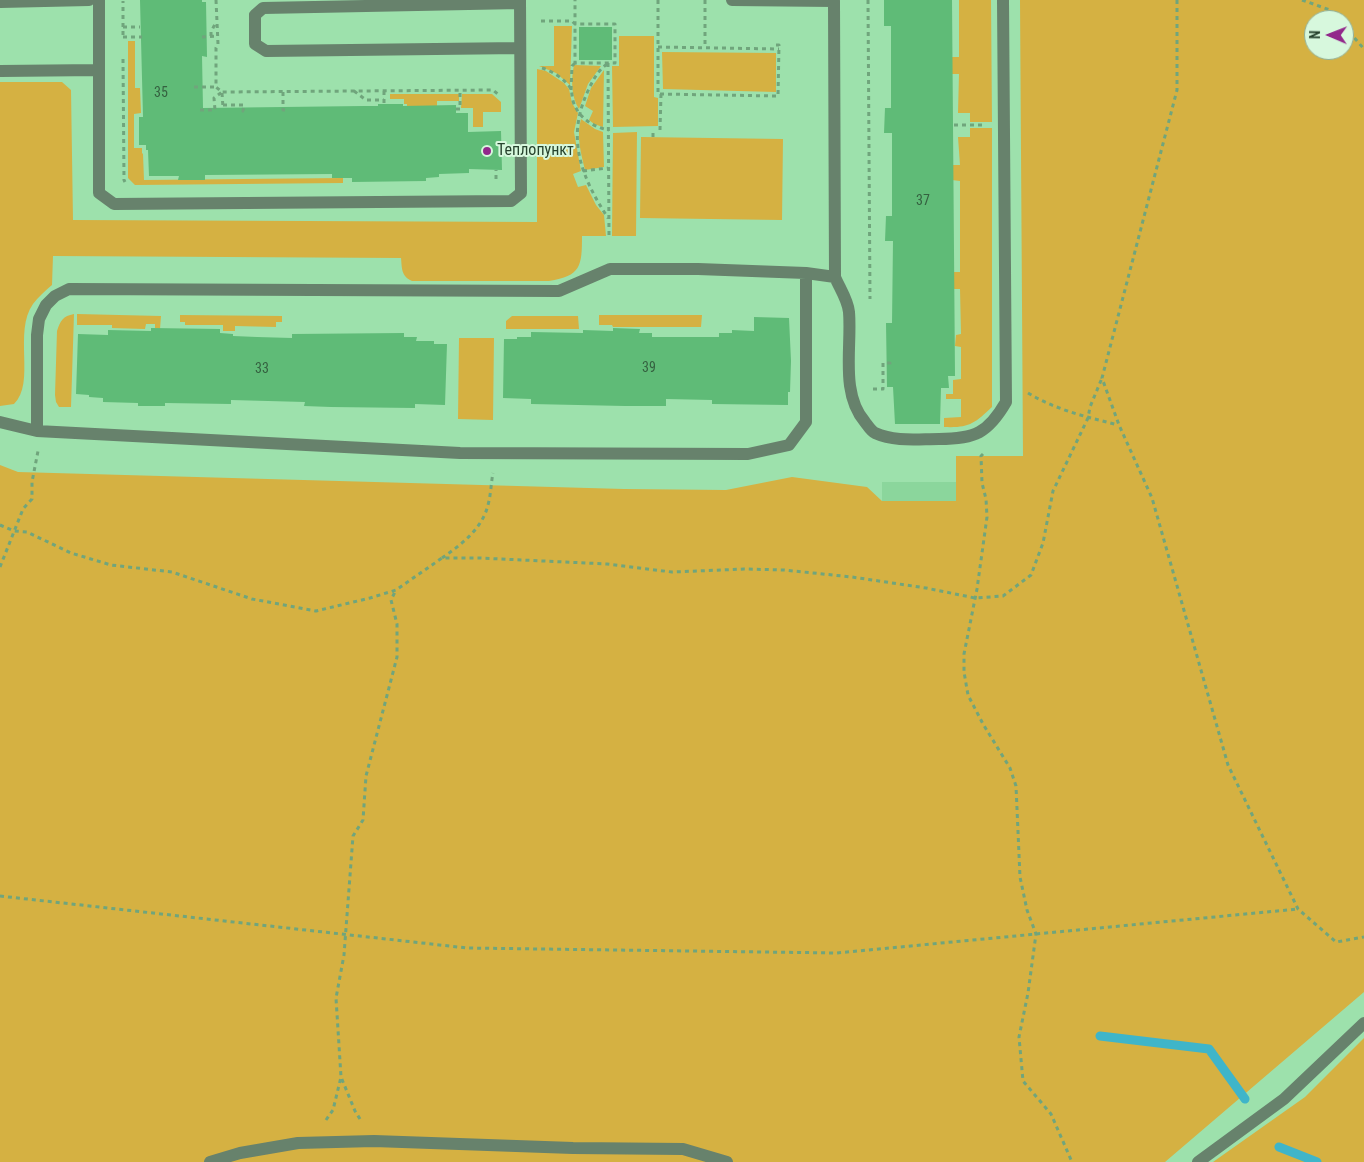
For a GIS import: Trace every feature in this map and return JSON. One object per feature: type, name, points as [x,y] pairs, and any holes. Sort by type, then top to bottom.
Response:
[{"type":"street","points":[[0,2],[89,0]]},
{"type":"street","points":[[99,0],[99,193],[114,204],[511,201],[521,193],[520,1],[263,8],[255,15],[255,44],[266,51],[520,48]]},
{"type":"street","points":[[732,0],[834,0],[835,276],[849,310],[850,384],[858,413],[873,432],[895,439],[950,439],[971,436],[986,429],[997,418],[1006,402],[1003,0]]},
{"type":"street","points":[[0,71],[99,70]]},
{"type":"street","points":[[37,431],[37,335],[39,319],[46,305],[55,296],[69,290],[559,291],[610,269],[698,269],[806,273],[835,276]]},
{"type":"street","points":[[0,422],[37,431],[460,453],[748,454],[789,445],[806,422],[806,273]]},
{"type":"street","points":[[1198,1162],[1284,1099],[1364,1023]]},
{"type":"street","points":[[210,1162],[240,1153],[298,1143],[374,1141],[573,1148],[683,1149],[726,1162]]},
{"type":"path","points":[[123,0],[123,47]]},
{"type":"path","points":[[216,0],[216,87]]},
{"type":"path","points":[[575,0],[575,63],[572,70],[571,90],[574,102],[580,114],[593,126],[609,130]]},
{"type":"path","points":[[658,0],[658,94],[778,96],[779,45],[776,45]]},
{"type":"path","points":[[705,0],[705,48]]},
{"type":"path","points":[[868,0],[870,303]]},
{"type":"path","points":[[442,558],[607,564],[672,572],[744,569],[784,570],[852,577],[926,588],[975,598],[1003,596],[1031,575],[1043,543],[1053,491],[1088,418],[1090,407],[1102,378],[1177,90],[1177,0]]},
{"type":"path","points":[[1302,0],[1330,10]]},
{"type":"path","points":[[520,1],[536,22],[572,21],[575,24],[616,24],[615,63],[575,63]]},
{"type":"path","points":[[211,36],[211,32],[216,24]]},
{"type":"path","points":[[123,28],[140,27]]},
{"type":"path","points":[[202,37],[217,36]]},
{"type":"path","points":[[123,37],[142,37]]},
{"type":"path","points":[[1354,38],[1364,49]]},
{"type":"path","points":[[658,47],[779,49]]},
{"type":"path","points":[[123,56],[124,180],[128,184]]},
{"type":"path","points":[[608,63],[602,67],[591,85],[580,114],[577,147],[588,185],[609,218]]},
{"type":"path","points":[[608,63],[609,236]]},
{"type":"path","points":[[200,110],[215,110],[214,98],[222,92],[513,89],[528,67],[548,70],[571,90]]},
{"type":"path","points":[[194,87],[216,87],[222,92],[223,106],[244,105],[244,111],[247,111]]},
{"type":"path","points":[[456,108],[460,109],[460,90]]},
{"type":"path","points":[[493,90],[506,99]]},
{"type":"path","points":[[354,91],[366,100],[384,102],[384,91]]},
{"type":"path","points":[[283,92],[283,110],[288,110]]},
{"type":"path","points":[[660,130],[661,94]]},
{"type":"path","points":[[954,125],[988,125]]},
{"type":"path","points":[[653,130],[653,137]]},
{"type":"path","points":[[584,172],[608,168]]},
{"type":"path","points":[[874,395],[872,389],[883,389],[883,363],[890,363],[889,366]]},
{"type":"path","points":[[1102,378],[1119,425],[1152,498],[1228,765],[1298,909],[1336,942],[1364,937]]},
{"type":"path","points":[[1023,390],[1049,404],[1088,418],[1119,425]]},
{"type":"path","points":[[0,567],[23,509],[32,500],[32,482],[39,446],[37,431]]},
{"type":"path","points":[[0,525],[14,531],[27,532],[71,553],[111,565],[172,572],[252,599],[316,611],[396,590],[465,541],[480,524],[488,505],[496,453]]},
{"type":"path","points":[[981,456],[982,483],[986,499],[987,517],[975,598],[964,654],[964,672],[968,695],[1010,768],[1016,786],[1020,877],[1027,910],[1036,934],[1028,994],[1019,1037],[1023,1081],[1051,1114],[1072,1162]]},
{"type":"path","points":[[298,1143],[318,1129],[333,1110],[341,1077],[336,998],[344,955],[354,836],[363,820],[366,776],[398,657],[397,624],[391,600],[396,590]]},
{"type":"path","points":[[0,896],[467,948],[837,953],[1298,909]]},
{"type":"path","points":[[341,1077],[355,1112],[374,1141]]},
{"type":"shaded area","points":[[959,0],[991,0],[992,122],[970,122],[970,113],[958,113],[959,74],[951,74],[951,57],[959,57]]},
{"type":"shaded area","points":[[1020,0],[1364,0],[1364,992],[1165,1162],[0,1162],[0,465],[18,472],[624,489],[726,490],[792,477],[867,487],[882,501],[956,501],[956,456],[1023,456]]},
{"type":"shaded area","points":[[554,26],[572,26],[570,85],[556,73],[539,66],[554,66]]},
{"type":"shaded area","points":[[619,36],[654,36],[654,97],[658,98],[658,126],[613,127],[612,66],[619,66]]},
{"type":"shaded area","points":[[128,41],[135,41],[135,88],[140,88],[141,113],[134,114],[134,148],[142,148],[144,180],[343,178],[343,183],[135,185],[128,178]]},
{"type":"shaded area","points":[[662,52],[776,53],[776,92],[663,89]]},
{"type":"shaded area","points":[[574,65],[601,66],[588,84],[579,109],[574,99],[572,88]]},
{"type":"shaded area","points":[[537,69],[546,71],[564,83],[569,89],[572,103],[578,113],[574,132],[581,171],[573,174],[578,187],[586,185],[596,205],[604,215],[606,236],[582,236],[578,268],[568,276],[549,281],[412,281],[404,274],[401,258],[53,256],[52,285],[35,301],[27,315],[23,383],[20,395],[14,404],[0,406],[0,82],[62,82],[71,90],[73,220],[537,222]]},
{"type":"shaded area","points":[[604,70],[603,127],[589,120],[593,111],[585,106],[591,88]]},
{"type":"shaded area","points":[[390,94],[459,94],[459,101],[437,101],[437,106],[407,108],[407,104],[404,104],[404,99],[390,99]]},
{"type":"shaded area","points":[[462,94],[492,94],[501,102],[501,112],[483,112],[483,127],[473,127],[473,108],[461,108]]},
{"type":"shaded area","points":[[581,119],[603,132],[604,167],[585,170],[579,138]]},
{"type":"shaded area","points":[[970,128],[992,128],[992,407],[971,424],[960,427],[944,427],[944,418],[961,417],[961,399],[946,399],[946,394],[953,394],[953,380],[961,379],[961,347],[955,346],[956,335],[961,334],[960,289],[952,289],[952,272],[960,272],[960,181],[952,180],[952,165],[960,165],[958,137],[970,137]]},
{"type":"shaded area","points":[[637,132],[636,236],[612,236],[613,133]]},
{"type":"shaded area","points":[[641,137],[783,139],[782,220],[640,218]]},
{"type":"shaded area","points":[[74,314],[71,407],[59,407],[55,395],[57,331],[62,320]]},
{"type":"shaded area","points":[[77,314],[161,316],[160,329],[155,328],[155,324],[146,324],[145,329],[112,328],[112,325],[77,325]]},
{"type":"shaded area","points":[[180,315],[282,316],[282,322],[276,322],[276,327],[235,326],[235,331],[223,331],[223,325],[185,325],[185,322],[180,322]]},
{"type":"shaded area","points":[[599,315],[702,315],[701,327],[613,327],[612,325],[599,325]]},
{"type":"shaded area","points":[[512,316],[578,316],[579,329],[506,329],[506,321]]},
{"type":"shaded area","points":[[459,338],[494,338],[493,420],[458,419]]},
{"type":"shaded area","points":[[882,482],[956,482],[956,501],[882,501]]},
{"type":"shaded area","points":[[1364,1038],[1364,1162],[1213,1162],[1305,1097]]},
{"type":"building","points":[[140,0],[202,0],[202,2],[206,2],[207,57],[202,56],[203,108],[378,106],[378,104],[403,104],[403,106],[456,105],[456,113],[468,113],[468,132],[501,131],[502,170],[469,169],[469,173],[439,174],[439,177],[426,178],[426,181],[352,182],[352,178],[332,178],[332,174],[205,175],[205,180],[178,180],[179,176],[149,176],[148,150],[146,150],[146,145],[139,145],[139,117],[143,117]]},
{"type":"building","points":[[884,0],[952,0],[955,376],[948,376],[949,388],[941,388],[940,424],[895,424],[893,387],[887,387],[886,323],[892,323],[893,241],[885,241],[886,216],[892,216],[892,133],[884,133],[885,108],[891,108],[891,26],[884,26]]},
{"type":"building","points":[[579,27],[612,27],[612,60],[579,60]]},
{"type":"building","points":[[754,317],[789,318],[791,361],[788,405],[712,404],[712,400],[666,399],[666,406],[531,404],[531,399],[503,398],[504,339],[531,337],[531,332],[583,333],[583,330],[613,331],[613,328],[640,329],[639,333],[652,333],[652,337],[719,337],[719,333],[732,333],[732,330],[754,331]]},
{"type":"building","points":[[151,328],[220,329],[220,333],[233,334],[233,336],[292,338],[292,334],[404,333],[404,337],[417,337],[416,341],[434,341],[434,344],[447,344],[445,405],[415,404],[415,408],[331,407],[304,406],[305,402],[231,400],[231,404],[165,403],[165,406],[138,406],[138,403],[103,402],[103,398],[76,394],[78,334],[108,335],[108,330],[151,331]]},
{"type":"waterway","points":[[1100,1036],[1209,1049],[1245,1099]]},
{"type":"waterway","points":[[1279,1147],[1317,1162]]},
{"type":"place","name":"Теплопункт","points":[[487,151]]}]
